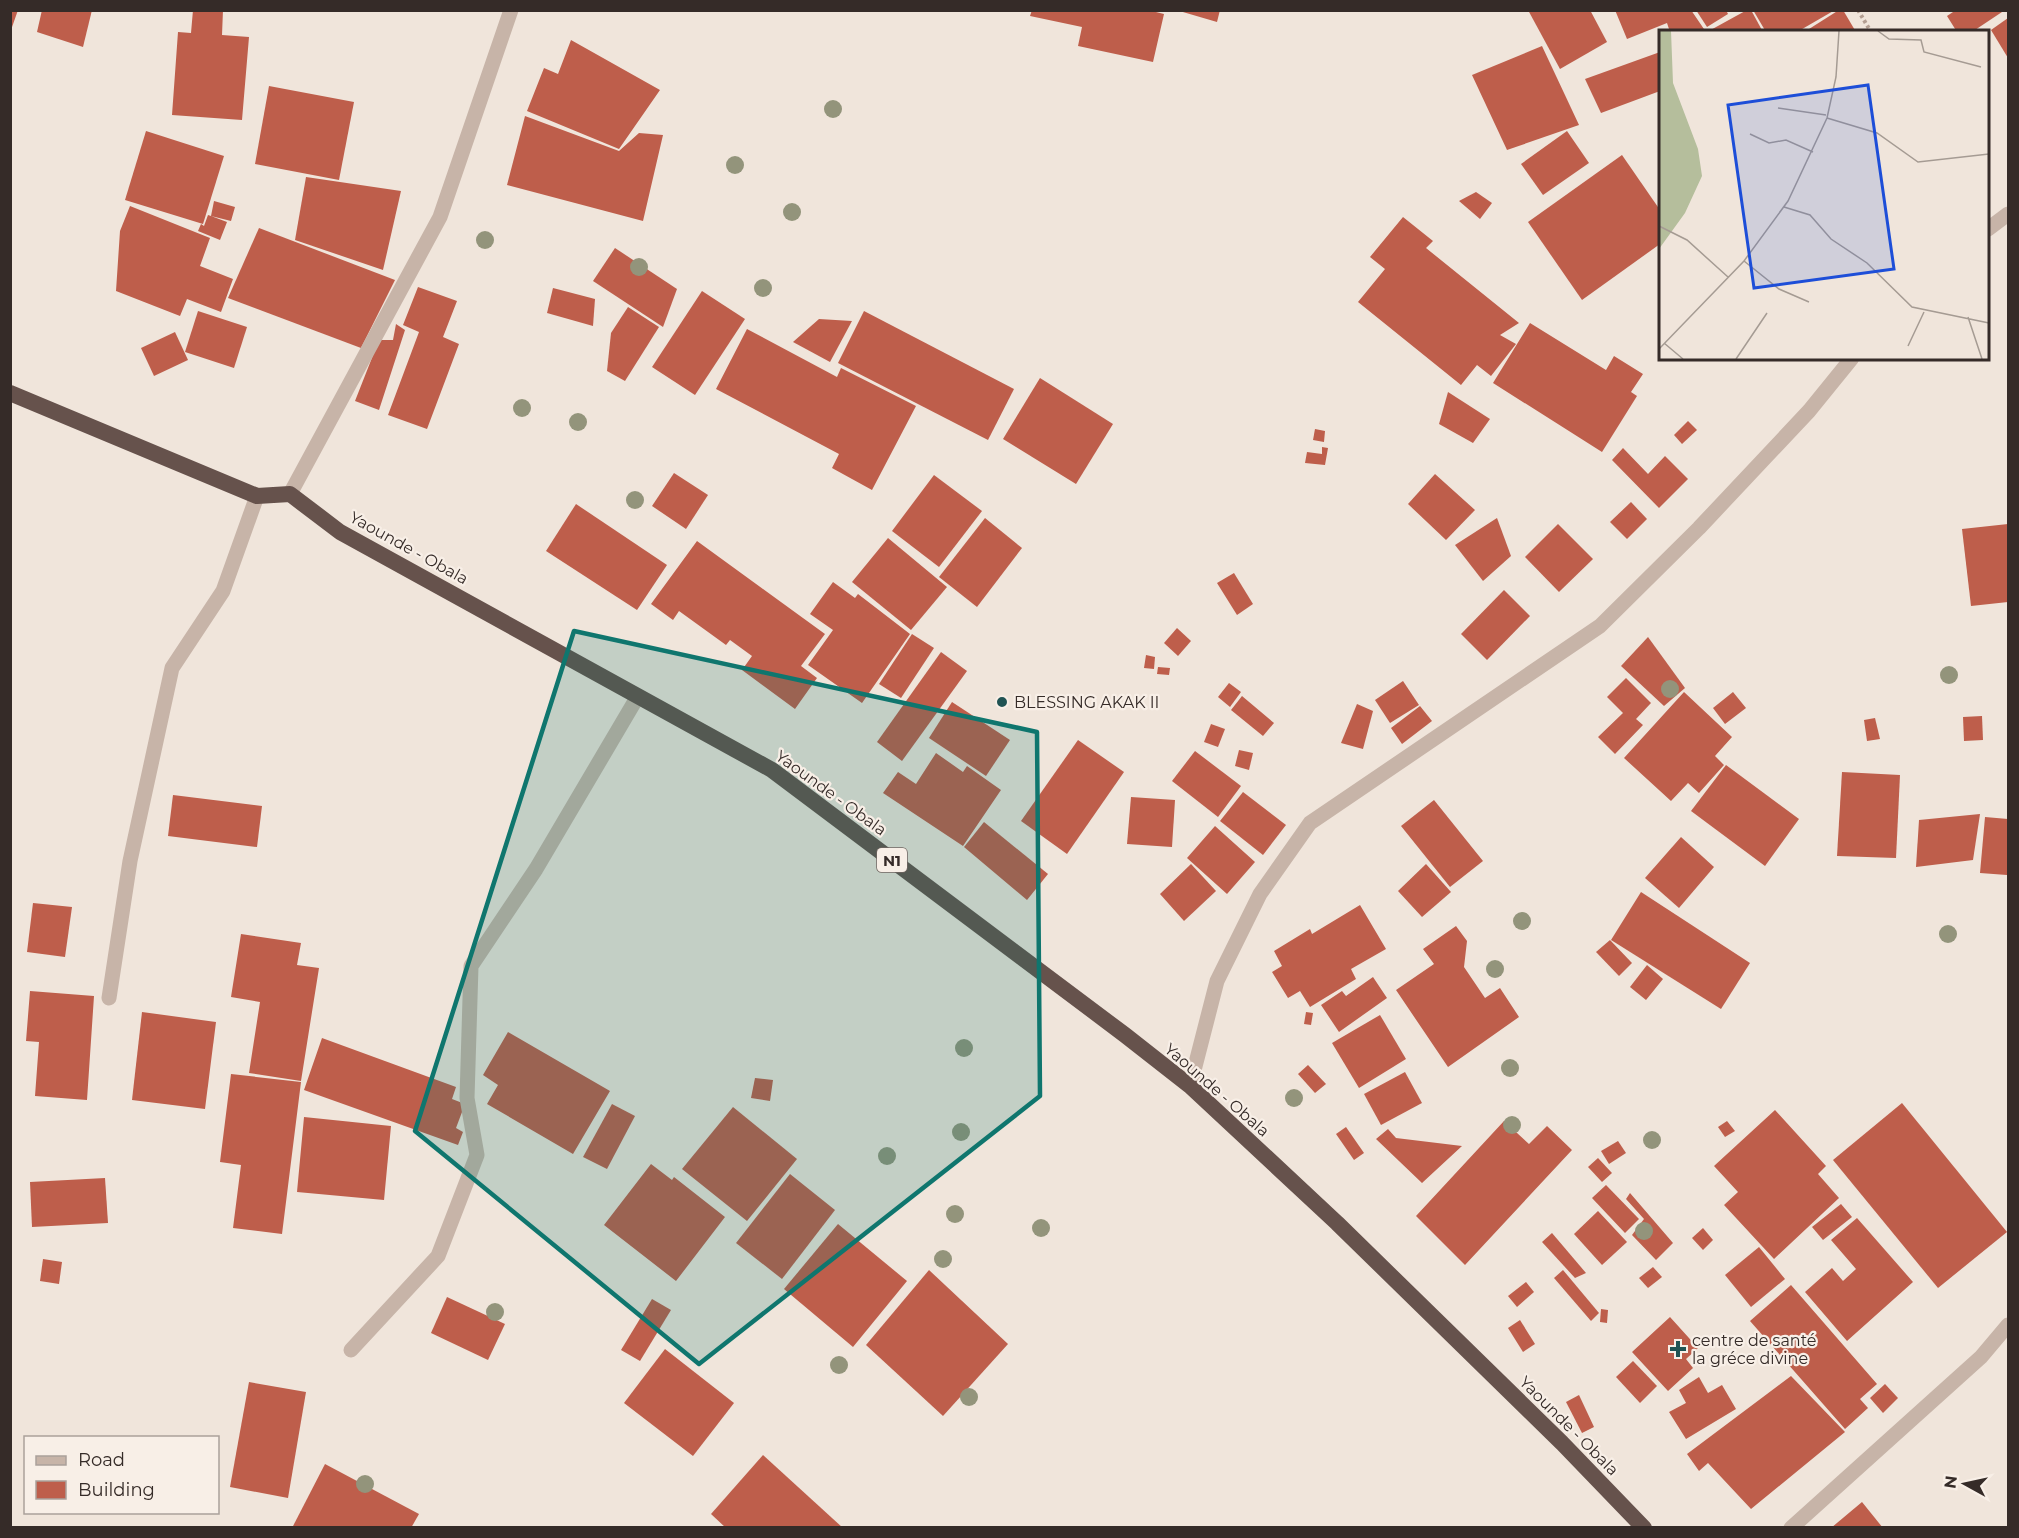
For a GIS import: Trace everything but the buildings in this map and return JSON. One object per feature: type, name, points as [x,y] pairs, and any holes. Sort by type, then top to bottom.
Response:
[{"type":"highway","points":[[10,393],[256,496],[290,494]]},
{"type":"highway","name":"Yaounde - Obala","points":[[290,494],[340,532],[772,770],[1190,1086],[1337,1223],[1562,1443],[1644,1527]]},
{"type":"street","points":[[290,494],[440,217],[511,10]]},
{"type":"street","points":[[1989,228],[2008,214]]},
{"type":"street","points":[[1190,1086],[1217,981],[1260,894],[1310,823],[1600,627],[1699,528],[1809,411],[1850,360]]},
{"type":"street","points":[[109,998],[130,861],[172,668],[223,591],[256,496]]},
{"type":"street","points":[[351,1350],[438,1256],[477,1155],[466,1098],[471,966],[536,869],[638,696]]},
{"type":"street","points":[[1791,1527],[1981,1357],[2008,1325]]},
{"type":"path","points":[[1858,10],[1871,30]]},
{"type":"highlighted area","points":[[574,631],[1037,732],[1040,1096],[699,1364],[415,1131]]},
{"type":"place","name":"BLESSING AKAK II","points":[[1002,702]]},
{"type":"place","name":"centre de santé la gréce divine","points":[[1678,1349]]}]
